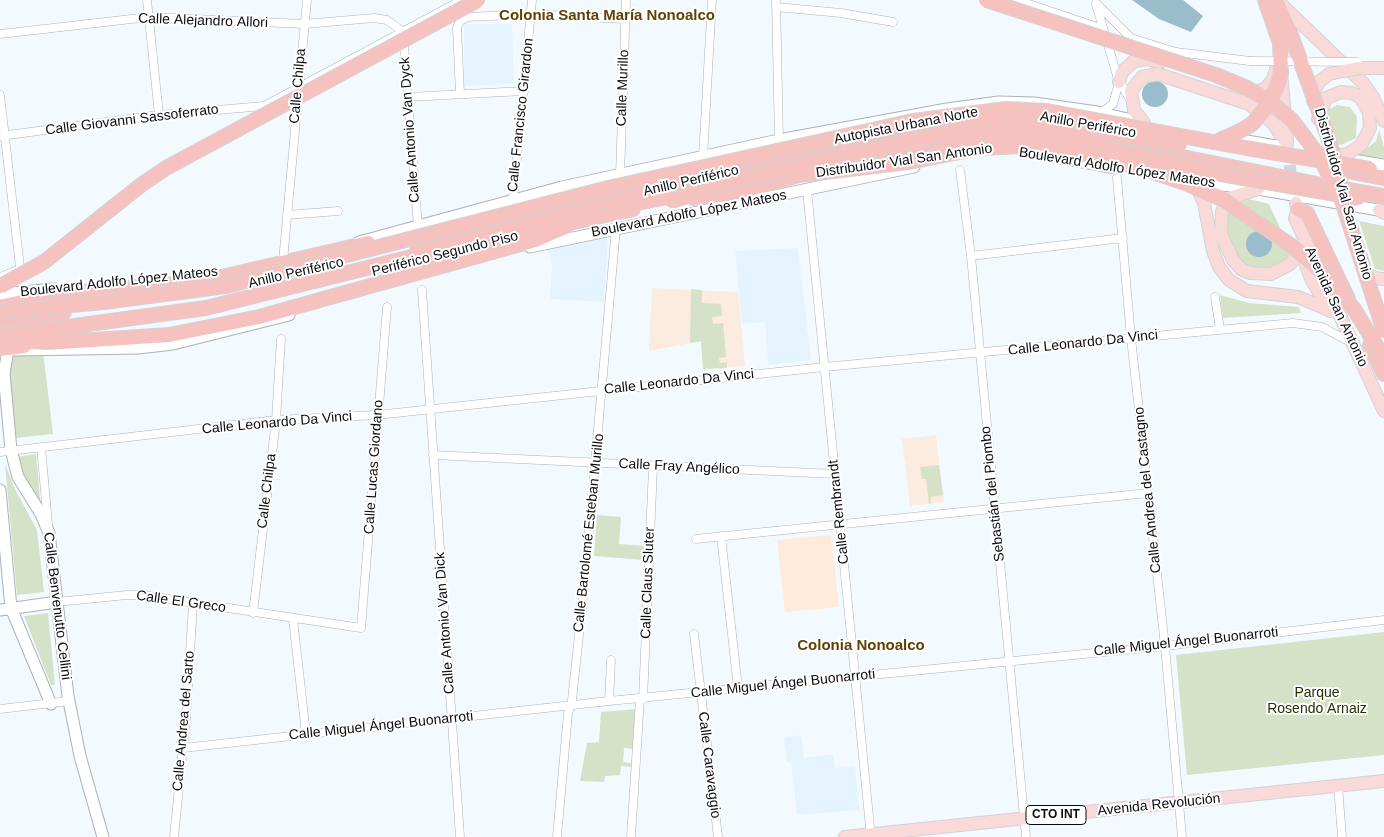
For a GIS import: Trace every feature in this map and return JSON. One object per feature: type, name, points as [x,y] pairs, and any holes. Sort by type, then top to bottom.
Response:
[{"type":"highway","points":[[0,286],[44,262],[141,185],[166,168],[478,0]]},
{"type":"highway","points":[[986,0],[1216,75],[1247,88],[1272,103],[1292,120],[1319,156],[1342,200]]},
{"type":"highway","points":[[1001,132],[1030,122],[1154,142],[1192,145],[1216,142],[1234,134],[1253,123],[1265,108],[1276,89],[1281,73],[1280,43],[1265,0]]},
{"type":"highway","name":"Distribuidor Vial San Antonio","points":[[1280,2],[1310,85],[1340,178],[1342,200],[1384,331]]},
{"type":"highway","name":"Autopista Urbana Norte","points":[[608,188],[913,122],[1006,109],[1047,111],[1384,172]]},
{"type":"highway","name":"Anillo Periférico","points":[[0,320],[202,295],[516,220],[949,124],[1031,116],[1384,178]]},
{"type":"highway","points":[[672,201],[759,175],[976,126],[1052,145],[1103,152],[1201,174],[1224,175]]},
{"type":"highway","points":[[1158,137],[1178,129]]},
{"type":"highway","name":"Autopista Urbana Norte","points":[[799,175],[835,165],[846,166],[1001,132],[1051,136],[1383,210]]},
{"type":"highway","name":"Anillo Periférico","points":[[1,343],[206,308],[602,210],[957,144],[1004,138],[1116,144],[1384,196]]},
{"type":"highway","name":"Distribuidor Vial San Antonio","points":[[799,175],[909,162],[980,148],[1026,146],[1081,153],[1138,167],[1185,183],[1224,200],[1289,244],[1315,265],[1337,288],[1359,317],[1384,358]]},
{"type":"highway","points":[[1103,152],[1138,167]]},
{"type":"highway","name":"Periférico Segundo Piso","points":[[1,343],[205,313],[582,220],[672,201],[734,192],[799,175]]},
{"type":"highway","points":[[1264,190],[1310,183]]},
{"type":"highway","name":"Periférico Segundo Piso","points":[[0,312],[104,302],[226,286],[608,188]]},
{"type":"highway","name":"Distribuidor Vial San Antonio","points":[[1300,208],[1384,374]]},
{"type":"highway","points":[[0,307],[58,294],[200,282],[472,218],[516,220]]},
{"type":"highway","points":[[1,343],[45,343],[168,335],[259,317],[535,240],[582,220]]},
{"type":"main road","points":[[1144,123],[1137,115],[1131,101],[1131,91],[1138,80],[1146,75],[1162,75],[1249,104],[1273,123],[1287,146],[1283,79],[1260,0]]},
{"type":"main road","points":[[1280,2],[1318,126],[1329,153],[1352,152],[1365,140],[1370,122],[1367,107],[1360,97],[1352,93],[1342,92],[1331,95],[1326,98],[1320,110],[1318,126]]},
{"type":"main road","points":[[1280,2],[1363,83],[1373,97],[1384,121]]},
{"type":"main road","points":[[1131,38],[1154,60]]},
{"type":"main road","points":[[1119,82],[1122,72],[1134,62],[1154,60],[1246,91],[1257,92],[1266,88],[1273,79],[1278,60]]},
{"type":"main road","points":[[1313,108],[1313,97],[1320,81],[1328,74],[1360,65],[1384,68]]},
{"type":"main road","name":"Boulevard Adolfo López Mateos","points":[[0,294],[198,276],[283,261],[418,227],[513,199],[779,140],[947,108],[999,102],[1034,103],[1097,112],[1144,123],[1329,153],[1384,165]]},
{"type":"main road","name":"Boulevard Adolfo López Mateos","points":[[1,343],[138,348],[173,344],[270,321],[389,285],[549,242],[960,157],[1017,152],[1061,157],[1184,181],[1264,190],[1383,210]]},
{"type":"main road","points":[[1184,181],[1198,190],[1202,196],[1213,251],[1219,267],[1229,280],[1247,290],[1298,297],[1329,310]]},
{"type":"main road","points":[[1264,190],[1233,197],[1222,212],[1220,234],[1232,260],[1245,272],[1265,274],[1285,268],[1301,250]]},
{"type":"main road","name":"Avenida San Antonio","points":[[1300,208],[1295,218],[1384,411]]},
{"type":"main road","points":[[1348,216],[1365,272],[1384,320]]},
{"type":"main road","points":[[1303,237],[1301,250],[1311,279],[1329,310],[1346,326]]},
{"type":"main road","points":[[1365,272],[1375,278],[1384,279]]},
{"type":"main road","name":"Calle Benvenutto Cellini","points":[[1,343],[4,373],[6,451],[18,477],[42,514],[49,533],[69,701],[80,756],[104,837]]},
{"type":"main road","points":[[0,490],[6,609],[51,704]]},
{"type":"main road","name":"Calle El Greco","points":[[6,609],[57,602]]},
{"type":"main road","name":"Avenida Revolución","points":[[845,837],[871,836],[1024,818],[1384,781]]},
{"type":"street","points":[[147,0],[160,115]]},
{"type":"street","name":"Calle Chilpa","points":[[283,261],[307,0]]},
{"type":"street","points":[[298,88],[462,0]]},
{"type":"street","name":"Calle Francisco Girardon","points":[[513,199],[532,0]]},
{"type":"street","name":"Calle Murillo","points":[[620,176],[626,0]]},
{"type":"street","points":[[703,157],[712,0]]},
{"type":"street","points":[[1017,0],[1103,29]]},
{"type":"street","points":[[1095,1],[1119,82],[1131,101]]},
{"type":"street","points":[[1095,1],[1131,38],[1176,52],[1250,61],[1360,65],[1384,62]]},
{"type":"street","points":[[779,140],[776,3],[893,22]]},
{"type":"street","points":[[460,94],[457,28],[460,21],[468,17],[531,14],[625,19]]},
{"type":"street","name":"Calle Alejandro Allori","points":[[0,34],[149,17],[304,24],[374,18],[387,20],[403,32]]},
{"type":"street","name":"Calle Antonio Van Dyck","points":[[403,32],[418,227]]},
{"type":"street","points":[[1097,112],[1105,111],[1111,106],[1118,92],[1119,82]]},
{"type":"street","name":"Calle Giovanni Sassoferrato","points":[[2,136],[160,115],[264,106],[298,88]]},
{"type":"street","points":[[408,97],[524,91]]},
{"type":"street","points":[[0,95],[2,136],[23,268],[0,277]]},
{"type":"street","name":"Sebastián del Piombo","points":[[960,170],[971,256],[1026,837]]},
{"type":"street","name":"Calle Andrea del Castagno","points":[[1117,178],[1165,646],[1182,837]]},
{"type":"street","name":"Calle Rembrandt","points":[[807,190],[871,836]]},
{"type":"street","points":[[287,215],[338,211]]},
{"type":"street","name":"Calle Bartolomé Esteban Murillo","points":[[557,837],[603,391],[616,228]]},
{"type":"street","points":[[971,256],[1123,238]]},
{"type":"street","points":[[422,290],[430,409]]},
{"type":"street","points":[[1215,298],[1220,329]]},
{"type":"street","name":"Calle Lucas Giordano","points":[[361,628],[387,307]]},
{"type":"street","name":"Calle Leonardo Da Vinci","points":[[6,451],[276,420],[377,415],[824,367],[980,354],[1220,329],[1303,324],[1330,330],[1355,345]]},
{"type":"street","name":"Calle Chilpa","points":[[253,612],[276,420],[281,339]]},
{"type":"street","name":"Calle Antonio Van Dick","points":[[430,409],[460,837]]},
{"type":"street","points":[[41,447],[49,533]]},
{"type":"street","name":"Calle Fray Angélico","points":[[433,455],[596,462],[653,467],[835,474]]},
{"type":"street","name":"Calle Claus Sluter","points":[[631,837],[642,699],[653,467]]},
{"type":"street","points":[[696,540],[1148,494]]},
{"type":"street","points":[[721,536],[738,688]]},
{"type":"street","name":"Calle El Greco","points":[[57,602],[127,595],[361,628]]},
{"type":"street","name":"Calle Andrea del Sarto","points":[[174,837],[194,604]]},
{"type":"street","points":[[294,618],[306,734]]},
{"type":"street","name":"Calle Miguel Ángel Buonarroti","points":[[183,748],[738,688],[1165,646],[1384,620]]},
{"type":"street","name":"Calle Caravaggio","points":[[694,634],[718,837]]},
{"type":"street","points":[[609,702],[611,660]]},
{"type":"street","points":[[0,709],[69,701]]},
{"type":"street","points":[[1338,786],[1342,837]]},
{"type":"shaded area","points":[[464,24],[512,24],[514,84],[464,86]]},
{"type":"shaded area","points":[[602,236],[608,240],[604,302],[550,299],[552,265],[547,247]]},
{"type":"shaded area","points":[[798,248],[811,360],[768,365],[765,322],[742,324],[735,251]]},
{"type":"shaded area","points":[[652,288],[738,292],[745,366],[703,369],[701,341],[649,351]]},
{"type":"shaded area","points":[[936,435],[944,502],[910,506],[902,439]]},
{"type":"shaded area","points":[[831,535],[839,607],[785,612],[777,540]]},
{"type":"shaded area","points":[[801,735],[804,758],[833,754],[835,768],[855,766],[859,810],[797,815],[791,762],[787,762],[784,737]]},
{"type":"green space","points":[[1337,105],[1350,107],[1357,117],[1356,138],[1341,145],[1335,144],[1325,111]]},
{"type":"green space","points":[[1379,130],[1384,147],[1384,158],[1359,155],[1376,141]]},
{"type":"green space","points":[[1249,199],[1269,204],[1293,256],[1285,266],[1252,272],[1231,254],[1224,216],[1230,206]]},
{"type":"green space","points":[[1359,221],[1384,226],[1384,271],[1375,269]]},
{"type":"green space","points":[[691,289],[702,290],[702,303],[721,304],[722,316],[712,317],[713,324],[723,323],[726,357],[719,358],[720,363],[727,362],[727,368],[703,369],[701,341],[690,343]]},
{"type":"green space","points":[[1220,295],[1249,303],[1299,307],[1301,313],[1223,318]]},
{"type":"green space","points":[[21,352],[43,352],[53,434],[16,438],[9,372],[12,355]]},
{"type":"green space","points":[[36,454],[41,509],[22,475],[18,457]]},
{"type":"green space","points":[[5,464],[14,487],[37,530],[44,592],[17,595]]},
{"type":"green space","points":[[939,465],[943,495],[931,497],[931,503],[929,504],[926,479],[922,479],[920,467]]},
{"type":"green space","points":[[597,515],[621,517],[619,544],[646,546],[644,560],[594,556]]},
{"type":"green space","points":[[48,613],[55,685],[51,685],[24,616]]},
{"type":"green space","name":"Parque Rosendo Arnaiz","points":[[1384,632],[1384,755],[1187,775],[1176,655]]},
{"type":"green space","points":[[638,709],[635,749],[624,748],[623,762],[634,764],[634,767],[621,766],[620,775],[605,776],[604,782],[580,781],[587,743],[599,742],[601,712]]},
{"type":"water","points":[[1132,0],[1183,0],[1203,16],[1191,32],[1159,19]]},
{"type":"water","points":[[1155,81],[1164,85],[1168,94],[1164,103],[1155,107],[1146,103],[1142,94],[1146,85]]},
{"type":"water","points":[[1259,231],[1268,235],[1272,244],[1268,253],[1259,257],[1250,253],[1246,244],[1250,235]]},
{"type":"tunnel","points":[[1287,147],[1293,189]]},
{"type":"district","name":"Colonia Santa María Nonoalco","points":[[607,16]]},
{"type":"district","name":"Colonia Nonoalco","points":[[861,646]]}]
